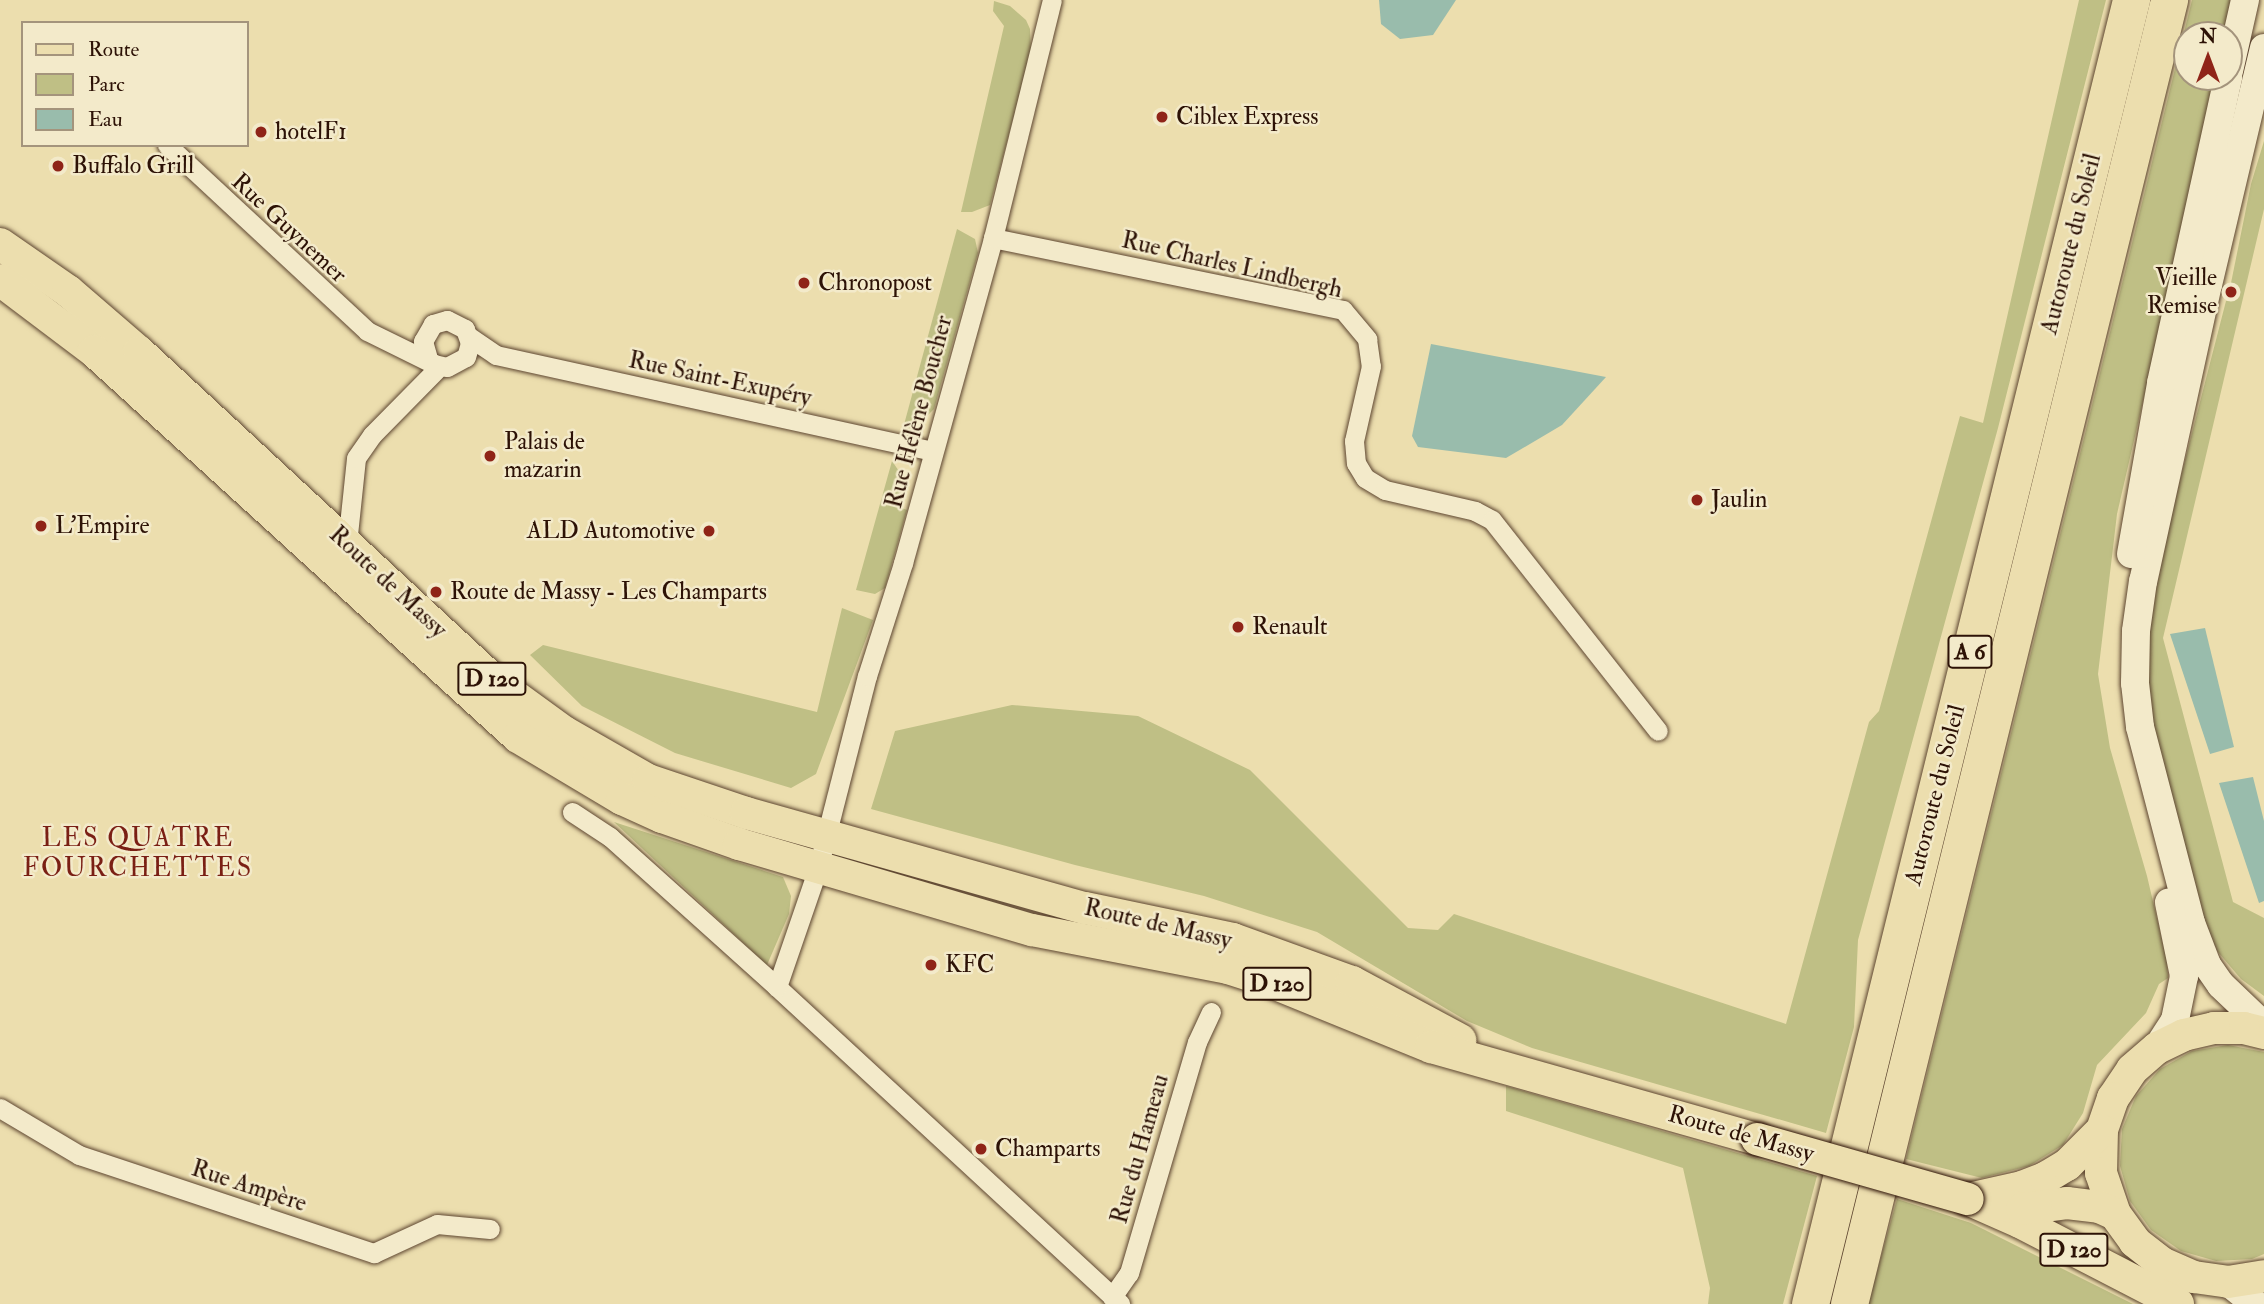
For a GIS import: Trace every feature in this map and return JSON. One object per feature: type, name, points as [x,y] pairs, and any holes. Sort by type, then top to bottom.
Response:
[{"type":"highway","name":"Autoroute du Soleil","points":[[1810,1304],[2131,0]]},
{"type":"highway","name":"Autoroute du Soleil","points":[[1849,1304],[2169,0]]},
{"type":"main road","points":[[2240,21],[2245,0]]},
{"type":"main road","points":[[2264,48],[2257,107],[2208,284],[2143,581],[2136,631],[2135,683],[2140,726],[2191,923],[2207,965],[2221,985],[2264,1026]]},
{"type":"main road","points":[[2157,1048],[2175,1020],[2184,976],[2168,898],[2124,728],[2117,652],[2161,383],[2225,91]]},
{"type":"main road","name":"Route de Massy","points":[[0,244],[68,291],[139,352],[498,684],[564,732],[648,780],[746,813],[1085,908],[1233,939],[1352,982],[1513,1068]]},
{"type":"main road","name":"Route de Massy","points":[[0,280],[94,351],[518,737],[622,799],[662,817],[818,868],[1032,930],[1228,968],[1272,982],[1431,1047],[1513,1068],[1968,1199],[2022,1209],[2067,1203],[2099,1207],[2115,1214]]},
{"type":"main road","points":[[2264,1033],[2244,1028],[2214,1028],[2184,1035],[2157,1048],[2132,1070],[2119,1089],[2102,1130],[2101,1173],[2115,1214],[2135,1242],[2162,1263],[2194,1277],[2228,1282],[2264,1276]]},
{"type":"main road","name":"Route de Massy","points":[[1968,1199],[2022,1188],[2045,1178],[2067,1165],[2102,1130]]},
{"type":"main road","name":"D 120","points":[[1968,1199],[2020,1222],[2178,1304]]},
{"type":"main road","points":[[2228,1282],[2255,1304]]},
{"type":"street","name":"Rue Hélène Boucher","points":[[827,836],[845,754],[993,238],[1048,1]]},
{"type":"street","points":[[2214,148],[2257,107]]},
{"type":"street","name":"Rue Guynemer","points":[[169,147],[367,331],[434,363]]},
{"type":"street","name":"Rue Charles Lindbergh","points":[[993,238],[1343,310],[1367,339],[1371,366],[1354,441],[1356,463],[1365,478],[1385,490],[1475,511],[1492,520],[1658,731]]},
{"type":"street","points":[[347,544],[356,458],[372,435],[434,363],[461,362],[469,350],[468,336],[460,325],[447,320],[428,329],[384,338]]},
{"type":"street","points":[[428,329],[423,347],[434,363]]},
{"type":"street","name":"Rue Saint-Exupéry","points":[[468,336],[496,355],[933,451]]},
{"type":"street","name":"Rue Saint-Exupéry","points":[[461,362],[496,355]]},
{"type":"street","points":[[572,812],[610,837],[1116,1300]]},
{"type":"street","points":[[777,987],[827,836]]},
{"type":"street","name":"Rue du Hameau","points":[[1116,1300],[1129,1272],[1197,1042],[1211,1012]]},
{"type":"street","name":"Rue Ampère","points":[[0,1108],[79,1155],[374,1253],[437,1224],[490,1229]]},
{"type":"green space","points":[[2079,0],[2106,0],[1998,428],[1858,940],[1854,1027],[1826,1133],[1532,1048],[1467,1021],[1317,932],[1204,896],[1075,865],[871,809],[895,731],[1012,705],[1138,716],[1250,770],[1408,928],[1438,930],[1454,914],[1786,1024],[1869,722],[1879,711],[1960,416],[1983,423]]},
{"type":"green space","points":[[2192,0],[2236,0],[2231,21],[2187,21]]},
{"type":"green space","points":[[994,1],[1010,6],[1026,20],[1030,29],[1031,52],[990,205],[972,212],[961,212],[1004,26],[993,11]]},
{"type":"green space","points":[[2173,77],[2173,91],[2215,91],[2117,514],[2098,674],[2110,748],[2147,876],[2167,961],[2168,978],[2159,984],[2146,1013],[2097,1065],[2083,1113],[2063,1145],[2029,1166],[1982,1178],[1906,1159]]},
{"type":"green space","points":[[2264,141],[2264,209],[2163,638],[2233,902],[2264,918],[2264,996],[2241,979],[2206,938],[2145,704],[2144,646],[2175,499],[2226,301],[2232,300],[2236,285],[2231,283],[2251,184]]},
{"type":"green space","points":[[957,229],[975,239],[978,253],[934,409],[915,428],[902,432]]},
{"type":"green space","points":[[892,461],[905,480],[902,508],[907,510],[885,588],[875,594],[856,590]]},
{"type":"green space","points":[[842,608],[873,620],[816,774],[791,788],[675,753],[582,706],[530,655],[543,645],[817,712]]},
{"type":"green space","points":[[614,822],[783,877],[791,896],[789,914],[767,965]]},
{"type":"green space","points":[[2228,1045],[2264,1052],[2264,1254],[2252,1259],[2216,1261],[2181,1251],[2151,1230],[2130,1201],[2120,1166],[2122,1129],[2136,1096],[2160,1069],[2192,1051]]},
{"type":"green space","points":[[1506,1086],[1817,1176],[1783,1304],[1708,1304],[1710,1288],[1683,1168],[1506,1111]]},
{"type":"green space","points":[[1897,1199],[1971,1223],[2133,1304],[1868,1304]]},
{"type":"water","points":[[1379,0],[1456,0],[1433,35],[1400,39],[1381,24]]},
{"type":"water","points":[[1431,344],[1606,377],[1562,425],[1506,458],[1418,447],[1412,436]]},
{"type":"water","points":[[2205,628],[2234,747],[2210,754],[2170,634]]},
{"type":"water","points":[[2253,777],[2264,821],[2264,901],[2259,903],[2219,783]]},
{"type":"place","name":"Ciblex Express","points":[[1162,117]]},
{"type":"place","name":"hotelF1","points":[[261,132]]},
{"type":"place","name":"Buffalo Grill","points":[[58,166]]},
{"type":"place","name":"Chronopost","points":[[804,283]]},
{"type":"place","name":"Vieille Remise","points":[[2231,292]]},
{"type":"place","name":"Palais de mazarin","points":[[490,456]]},
{"type":"place","name":"Jaulin","points":[[1697,500]]},
{"type":"place","name":"L’Empire","points":[[41,526]]},
{"type":"place","name":"ALD Automotive","points":[[709,531]]},
{"type":"place","name":"Route de Massy - Les Champarts","points":[[436,592]]},
{"type":"place","name":"Renault","points":[[1238,627]]},
{"type":"place","name":"KFC","points":[[931,965]]},
{"type":"place","name":"Champarts","points":[[981,1149]]},
{"type":"district","name":"LES QUATRE FOURCHETTES","points":[[138,854]]}]
